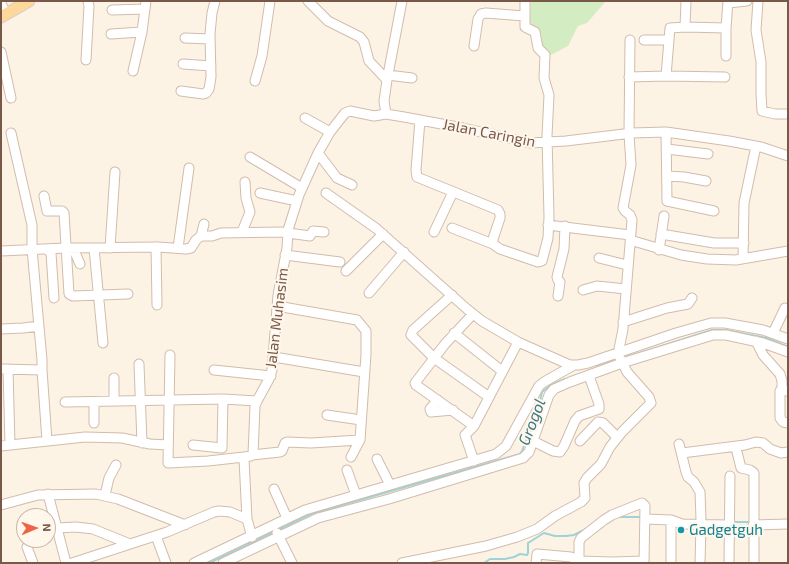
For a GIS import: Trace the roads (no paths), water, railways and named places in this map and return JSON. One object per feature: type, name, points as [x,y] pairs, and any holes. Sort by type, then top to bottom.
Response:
[{"type":"main road","points":[[4,16],[29,1]]},
{"type":"street","points":[[86,60],[88,1]]},
{"type":"street","points":[[181,91],[197,94],[206,93],[211,85],[210,39],[212,13],[215,1]]},
{"type":"street","points":[[255,81],[262,56],[270,1]]},
{"type":"street","points":[[386,114],[384,104],[387,78],[402,1]]},
{"type":"street","points":[[452,228],[493,244],[500,249],[540,262],[542,261],[548,225],[549,196],[547,143],[549,95],[544,78],[546,57],[537,46],[535,32],[525,27],[525,1]]},
{"type":"street","points":[[685,27],[686,1]]},
{"type":"street","points":[[726,56],[728,2],[747,1]]},
{"type":"street","points":[[758,1],[756,30],[761,62],[762,112],[788,114]]},
{"type":"street","points":[[310,2],[328,21],[363,40],[370,61],[387,78],[412,78]]},
{"type":"street","points":[[1,4],[4,16]]},
{"type":"street","points":[[112,10],[146,5],[142,32],[133,71]]},
{"type":"street","points":[[474,46],[478,19],[481,14],[486,13],[524,16]]},
{"type":"street","points":[[666,76],[671,28],[726,28]]},
{"type":"street","points":[[110,34],[142,32]]},
{"type":"street","points":[[185,38],[210,39]]},
{"type":"street","points":[[402,563],[486,546],[516,537],[537,529],[555,516],[584,500],[586,495],[584,486],[586,481],[601,464],[617,437],[651,403],[649,397],[631,377],[620,358],[632,218],[624,211],[623,208],[631,165],[629,134],[630,40]]},
{"type":"street","points":[[644,40],[669,40]]},
{"type":"street","points":[[1,52],[10,98]]},
{"type":"street","points":[[183,64],[211,66]]},
{"type":"street","points":[[629,77],[725,77]]},
{"type":"street","name":"Jalan Caringin","points":[[330,132],[346,113],[350,111],[374,116],[386,114],[420,120],[483,132],[524,143],[547,143],[629,134],[666,132],[714,138],[756,146],[788,156]]},
{"type":"street","points":[[306,118],[330,132]]},
{"type":"street","points":[[420,120],[416,175],[421,179],[495,208],[499,211],[500,218],[493,239],[493,244]]},
{"type":"street","name":"Jalan Muhasim","points":[[252,537],[247,520],[248,456],[257,401],[271,376],[274,356],[279,286],[288,232],[302,188],[318,153],[330,132]]},
{"type":"street","points":[[666,132],[667,201],[714,211]]},
{"type":"street","points":[[11,133],[32,219],[32,249],[42,360],[47,441]]},
{"type":"street","points":[[743,258],[744,203],[756,146]]},
{"type":"street","points":[[667,149],[708,154]]},
{"type":"street","points":[[318,153],[338,178],[352,185]]},
{"type":"street","points":[[250,157],[302,188]]},
{"type":"street","points":[[178,248],[189,168]]},
{"type":"street","points":[[110,248],[115,172]]},
{"type":"street","points":[[667,176],[706,181]]},
{"type":"street","points":[[242,232],[250,212],[246,198],[245,182]]},
{"type":"street","points":[[434,232],[453,192]]},
{"type":"street","points":[[326,193],[383,234],[473,314],[490,326],[518,342],[556,359],[574,365],[588,364],[620,358],[713,335],[726,335],[756,341],[788,352]]},
{"type":"street","points":[[260,194],[297,201]]},
{"type":"street","points":[[44,196],[47,211],[62,211],[64,213],[69,248],[69,294],[73,296],[128,294]]},
{"type":"street","points":[[659,250],[664,216]]},
{"type":"street","points":[[1,251],[69,248],[191,248],[196,240],[201,236],[204,224]]},
{"type":"street","points":[[548,225],[565,226],[630,238],[659,250],[701,259],[729,260],[788,251]]},
{"type":"street","points":[[558,296],[560,282],[557,277],[564,249],[565,226]]},
{"type":"street","points":[[201,236],[242,232],[288,232],[310,236],[313,231],[324,232]]},
{"type":"street","points":[[346,271],[383,234]]},
{"type":"street","points":[[661,234],[714,243],[744,243]]},
{"type":"street","points":[[156,247],[157,304]]},
{"type":"street","points":[[69,248],[80,264]]},
{"type":"street","points":[[94,248],[103,343]]},
{"type":"street","points":[[46,249],[51,253],[54,298]]},
{"type":"street","points":[[369,293],[404,252]]},
{"type":"street","points":[[285,255],[340,262]]},
{"type":"street","points":[[599,258],[627,265]]},
{"type":"street","points":[[583,290],[597,286],[626,289]]},
{"type":"street","points":[[452,295],[411,333],[412,337],[434,358],[488,397]]},
{"type":"street","points":[[623,322],[667,308],[688,304],[692,298]]},
{"type":"street","points":[[277,306],[357,320],[366,331],[360,440],[351,457]]},
{"type":"street","points":[[773,332],[785,308]]},
{"type":"street","points":[[473,314],[454,334],[415,383],[474,426]]},
{"type":"street","points":[[194,563],[252,537],[276,532],[519,460],[526,456],[529,452],[546,399],[551,391],[589,376],[620,358],[683,331],[711,323],[725,323],[773,332],[788,339]]},
{"type":"street","points":[[1,329],[39,326]]},
{"type":"street","points":[[454,334],[502,371]]},
{"type":"street","points":[[756,341],[763,355],[780,374],[785,390],[780,391],[780,418],[783,422],[788,423]]},
{"type":"street","points":[[465,435],[474,426],[518,342]]},
{"type":"street","points":[[170,356],[168,463],[208,461],[280,452],[287,442],[311,443],[360,440]]},
{"type":"street","points":[[274,356],[364,372]]},
{"type":"street","points":[[139,364],[142,442]]},
{"type":"street","points":[[223,563],[276,532],[288,518],[321,504],[474,461],[501,451],[512,436],[539,386],[574,365]]},
{"type":"street","points":[[42,370],[4,369],[6,445],[77,438],[111,438],[168,445]]},
{"type":"street","points":[[214,370],[271,376]]},
{"type":"street","points":[[533,441],[553,451],[560,452],[575,420],[579,416],[599,409],[600,406],[589,376]]},
{"type":"street","points":[[114,378],[114,401]]},
{"type":"street","points":[[193,445],[222,448],[223,399]]},
{"type":"street","points":[[65,402],[223,399],[257,401]]},
{"type":"street","points":[[438,400],[430,409],[431,412],[456,413]]},
{"type":"street","points":[[94,402],[94,423]]},
{"type":"street","points":[[456,413],[474,461]]},
{"type":"street","points":[[327,415],[361,420]]},
{"type":"street","points":[[580,441],[598,422],[603,423],[617,437]]},
{"type":"street","points":[[700,563],[700,492],[696,484],[688,477],[680,448],[746,445],[756,442],[763,442],[770,449],[781,453],[788,452]]},
{"type":"street","points":[[736,452],[741,468],[750,470],[754,473],[754,563]]},
{"type":"street","points":[[377,459],[390,485]]},
{"type":"street","points":[[105,495],[109,478],[116,465]]},
{"type":"street","points":[[347,470],[356,495]]},
{"type":"street","points":[[729,563],[728,522],[730,476]]},
{"type":"street","points":[[274,489],[288,518]]},
{"type":"street","points":[[1,505],[24,497],[48,494],[105,495],[185,525]]},
{"type":"street","points":[[48,494],[51,508]]},
{"type":"street","points":[[536,563],[537,554],[570,557],[579,562],[644,562],[645,506],[642,503],[619,512],[600,522],[579,540],[579,562]]},
{"type":"street","points":[[72,563],[156,536],[185,525],[206,514],[219,511],[230,512],[247,520]]},
{"type":"street","points":[[645,518],[671,520],[679,524],[728,522]]},
{"type":"street","points":[[682,518],[700,522]]},
{"type":"street","points":[[671,520],[671,563]]},
{"type":"street","points":[[753,523],[788,524]]},
{"type":"street","points":[[66,563],[56,528],[92,528],[130,544]]},
{"type":"street","points":[[276,532],[292,563]]},
{"type":"street","points":[[156,536],[166,563]]},
{"type":"street","points":[[27,548],[33,563]]},
{"type":"waterway","name":"Grogol","points":[[624,358],[712,330],[725,330],[767,338],[788,347]]},
{"type":"waterway","name":"Grogol","points":[[597,367],[617,360]]},
{"type":"waterway","name":"Grogol","points":[[209,563],[311,514],[520,454],[538,409],[542,392],[551,385],[565,379]]},
{"type":"waterway","name":"Grogol","points":[[618,517],[641,517]]},
{"type":"waterway","name":"Grogol","points":[[733,522],[751,522]]},
{"type":"waterway","name":"Grogol","points":[[484,563],[490,559],[505,559],[520,554],[527,555],[528,543],[544,533],[555,536],[566,536],[574,535],[588,528]]},
{"type":"place","name":"Gadgetguh","points":[[681,530]]}]
